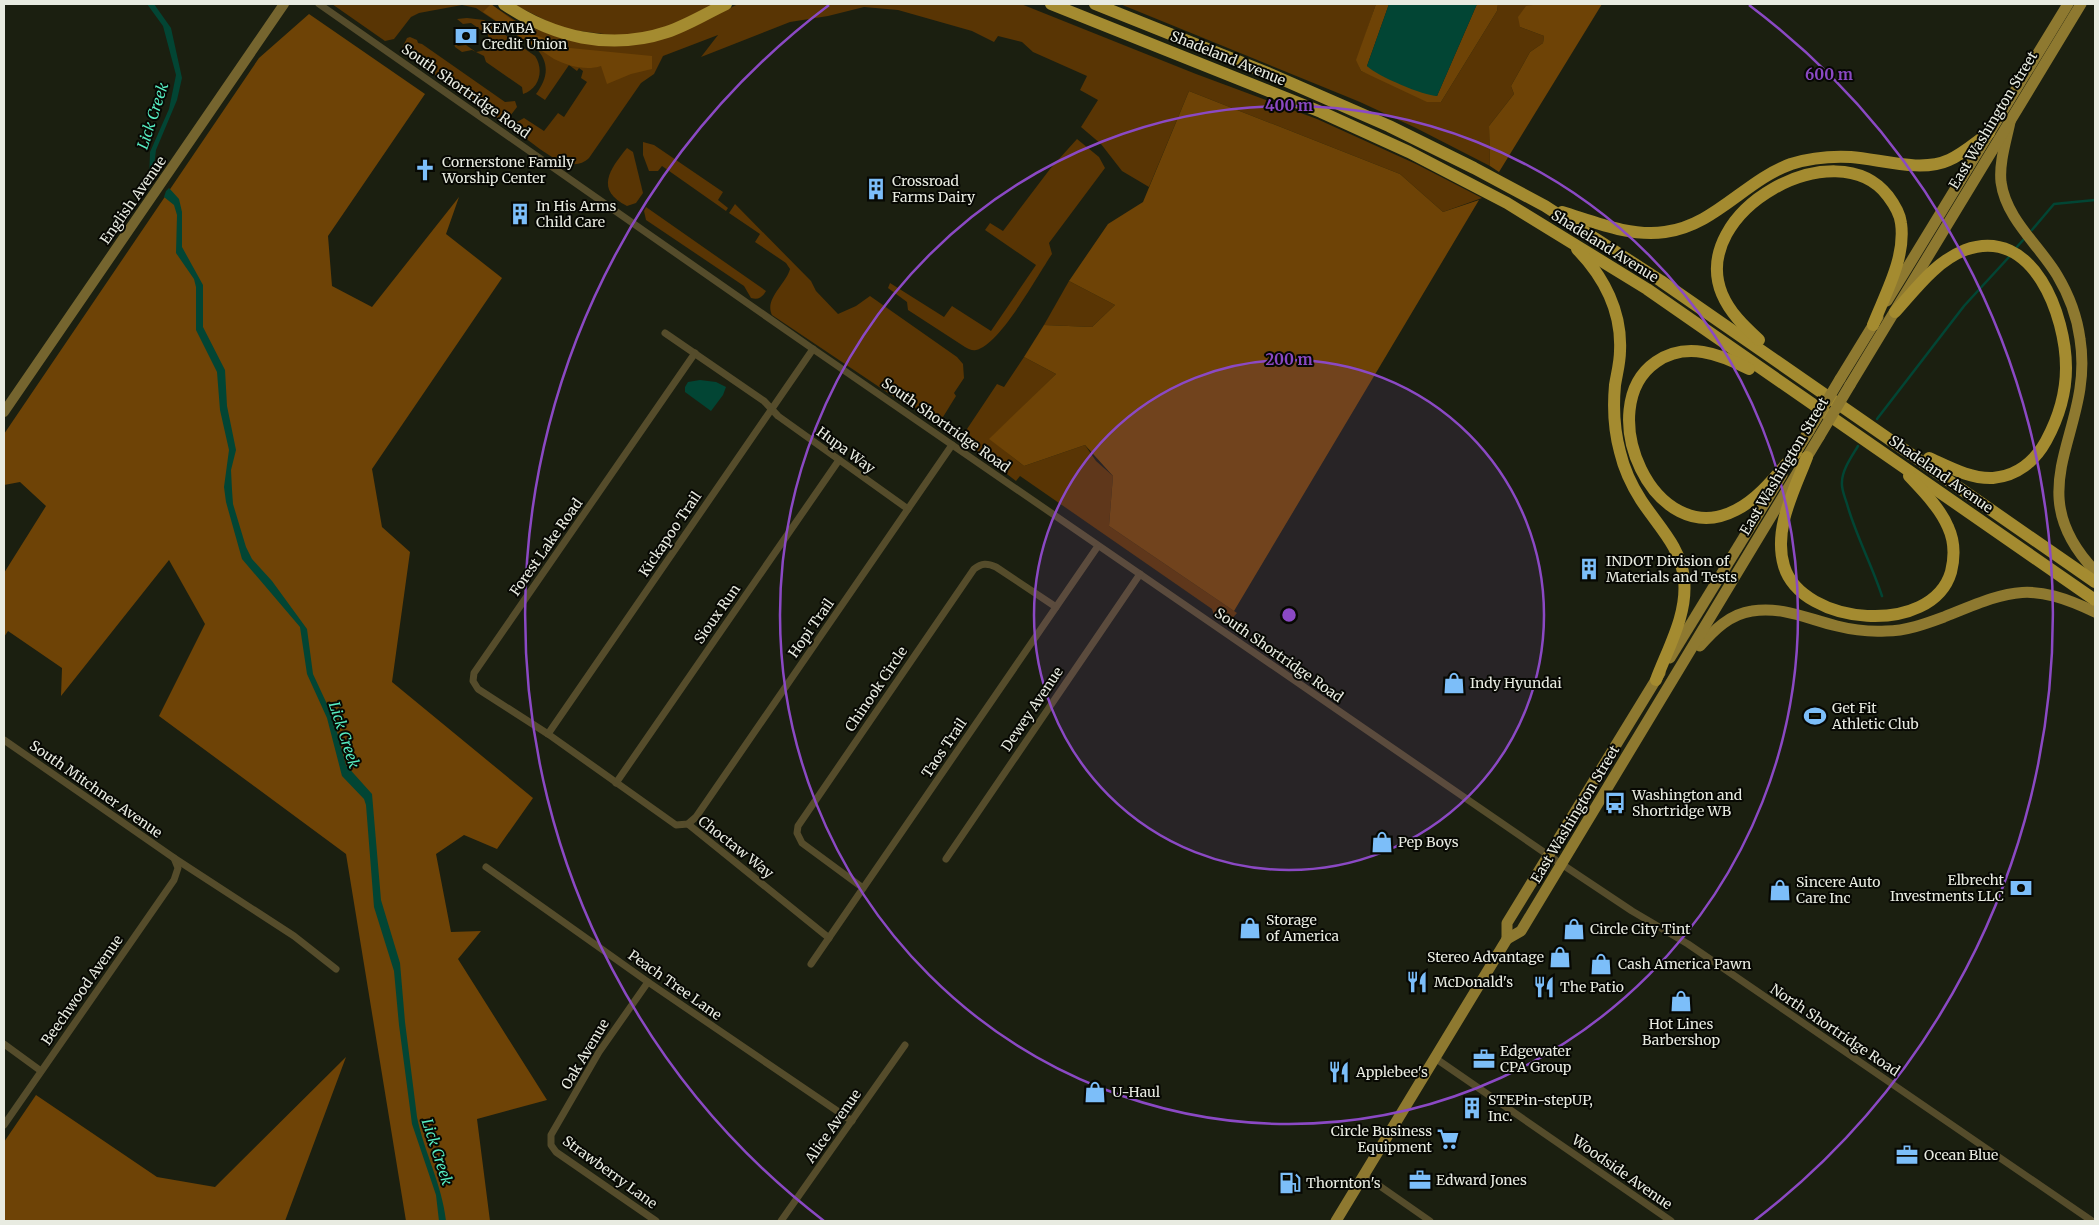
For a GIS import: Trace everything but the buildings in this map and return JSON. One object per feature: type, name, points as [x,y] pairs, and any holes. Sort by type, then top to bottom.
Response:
[{"type":"highway","points":[[504,4],[526,18],[554,31],[584,39],[615,41],[646,37],[669,31],[726,4]]},
{"type":"highway","name":"Shadeland Avenue","points":[[1051,4],[1347,123],[1499,199],[1560,234],[1647,289],[1791,391],[1894,459],[2095,600]]},
{"type":"highway","name":"Shadeland Avenue","points":[[1095,4],[1270,74],[1380,122],[1444,152],[1545,206],[1630,260],[2095,582]]},
{"type":"highway","points":[[1545,206],[1631,232],[1666,232],[1699,221],[1756,182],[1791,164],[1814,158],[1837,156],[1917,165],[1933,164],[1948,160],[1990,132]]},
{"type":"highway","points":[[1792,371],[1738,320],[1724,299],[1718,279],[1718,254],[1730,227],[1748,207],[1772,190],[1808,176],[1842,172],[1866,178],[1889,196],[1900,219],[1901,243],[1893,274],[1873,325]]},
{"type":"highway","points":[[1560,234],[1591,266],[1612,300],[1618,323],[1620,347],[1614,407],[1615,427],[1620,453],[1633,486],[1670,541],[1679,556],[1683,569],[1685,589],[1683,610],[1656,680]]},
{"type":"highway","points":[[1895,312],[1925,279],[1948,259],[1972,248],[1999,248],[2024,260],[2042,280],[2058,316],[2064,340],[2065,358],[2064,389],[2056,421],[2039,452],[2022,468],[1995,478],[1979,477],[1955,470],[1899,445]]},
{"type":"highway","points":[[1791,391],[1729,360],[1702,352],[1686,351],[1662,358],[1644,373],[1634,389],[1630,402],[1629,418],[1635,450],[1651,486],[1669,506],[1692,516],[1709,517],[1735,510],[1757,494],[1801,455]]},
{"type":"highway","points":[[1801,455],[1781,533],[1781,550],[1787,574],[1798,589],[1820,603],[1848,612],[1874,616],[1911,611],[1930,602],[1948,579],[1954,556],[1952,539],[1942,516],[1894,459]]},
{"type":"main road","name":"East Washington Street","points":[[1507,939],[1507,923],[1656,680],[1814,434],[1845,382],[1873,325],[2068,4]]},
{"type":"main road","name":"East Washington Street","points":[[1845,382],[1895,312],[2080,4]]},
{"type":"main road","points":[[2010,122],[2001,168],[2004,195],[2012,213],[2061,282],[2074,310],[2080,337],[2082,360],[2080,392],[2060,472],[2058,496],[2062,519],[2069,538],[2095,571]]},
{"type":"main road","name":"East Washington Street","points":[[1336,1221],[1507,939],[1522,931],[1686,660],[1801,455]]},
{"type":"main road","points":[[1686,660],[1724,622],[1740,614],[1759,610],[1782,610],[1844,628],[1876,632],[1920,626],[1994,596],[2013,592],[2044,593],[2095,612]]},
{"type":"street","name":"English Avenue","points":[[4,412],[284,4]]},
{"type":"street","name":"South Shortridge Road","points":[[319,4],[813,349],[1562,864]]},
{"type":"street","points":[[665,333],[764,401],[771,408]]},
{"type":"street","name":"Kickapoo Trail","points":[[548,734],[813,349]]},
{"type":"street","name":"Forest Lake Road","points":[[548,734],[478,689],[473,681],[474,673],[695,353]]},
{"type":"street","name":"Hupa Way","points":[[771,408],[778,416],[908,510]]},
{"type":"street","name":"Hopi Trail","points":[[688,824],[696,817],[952,444]]},
{"type":"street","name":"Sioux Run","points":[[616,783],[839,460]]},
{"type":"street","name":"Taos Trail","points":[[812,964],[1098,546]]},
{"type":"street","name":"Chinook Circle","points":[[863,888],[802,843],[797,833],[798,826],[919,649],[974,569],[980,564],[996,567],[1056,607]]},
{"type":"street","name":"Dewey Avenue","points":[[946,859],[1140,574]]},
{"type":"street","name":"Choctaw Way","points":[[548,734],[673,823],[680,825],[688,824],[830,938]]},
{"type":"street","name":"South Mitchner Avenue","points":[[4,740],[174,858],[287,931],[336,969]]},
{"type":"street","name":"Beechwood Avenue","points":[[4,1125],[174,880],[178,868],[174,858]]},
{"type":"street","name":"North Shortridge Road","points":[[1562,864],[1632,911],[1688,944],[2092,1221]]},
{"type":"street","name":"Peach Tree Lane","points":[[486,867],[648,982],[852,1122]]},
{"type":"street","name":"Oak Avenue","points":[[551,1142],[551,1135],[599,1052],[648,982]]},
{"type":"street","points":[[4,1044],[41,1071]]},
{"type":"street","name":"Alice Avenue","points":[[781,1221],[905,1045]]},
{"type":"street","name":"Woodside Avenue","points":[[1435,1058],[1661,1218],[1671,1221]]},
{"type":"street","name":"Strawberry Lane","points":[[551,1142],[556,1152],[656,1221]]},
{"type":"street","points":[[1364,1176],[1430,1221]]},
{"type":"shaded area","name":"Lick Creek","points":[[147,4],[154,4],[171,28],[182,78],[177,100],[156,150],[152,182],[149,183],[150,152],[169,109],[176,75],[163,26]]},
{"type":"shaded area","points":[[332,4],[490,4],[527,26],[565,39],[585,43],[698,24],[738,4],[1021,4],[1196,74],[1317,119],[1416,164],[1482,198],[1443,212],[1400,174],[1189,91],[1149,187],[1122,171],[1101,144],[1081,127],[1098,100],[1080,90],[1087,76],[1033,52],[1022,42],[998,36],[994,42],[972,31],[898,10],[864,7],[828,16],[790,22],[701,57],[718,35],[663,56],[654,74],[641,83],[589,158],[581,163],[572,164],[562,162],[542,151],[517,132],[515,127],[517,122],[524,118],[544,131],[558,113],[564,117],[587,82],[581,78],[583,71],[579,68],[577,71],[569,65],[545,100],[536,94],[543,82],[546,71],[541,54],[536,48],[476,8],[462,5],[419,13],[411,17],[394,39],[385,41]]},
{"type":"shaded area","points":[[491,4],[530,33],[570,48],[652,56],[652,69],[631,74],[607,84],[601,66],[577,67],[554,59],[483,12]]},
{"type":"shaded area","points":[[513,4],[718,4],[674,26],[628,37],[563,29]]},
{"type":"shaded area","points":[[1120,4],[1376,4],[1357,60],[1361,71],[1441,102],[1497,11],[1498,4],[1540,4],[1520,27],[1544,36],[1543,43],[1530,52],[1511,86],[1514,94],[1489,126],[1490,166],[1360,102]]},
{"type":"shaded area","points":[[1376,4],[1389,4],[1367,66],[1437,96],[1477,4],[1498,4],[1497,11],[1441,102],[1427,102],[1361,71],[1356,60]]},
{"type":"shaded area","points":[[1389,4],[1477,4],[1437,96],[1422,93],[1401,85],[1380,75],[1367,66]]},
{"type":"shaded area","points":[[1540,4],[1602,4],[1499,172],[1490,166],[1489,126],[1514,94],[1511,86],[1530,52],[1543,43],[1544,36],[1520,27],[1518,17],[1526,6]]},
{"type":"shaded area","points":[[309,14],[425,94],[328,236],[332,286],[372,307],[459,197],[446,234],[502,278],[372,469],[382,527],[410,552],[392,682],[533,798],[497,849],[464,835],[436,854],[451,932],[481,931],[458,959],[547,1100],[477,1119],[490,1221],[406,1221],[346,854],[159,716],[205,624],[169,560],[61,696],[62,668],[8,631],[4,637],[4,573],[46,506],[20,482],[4,485],[4,434],[259,58]]},
{"type":"shaded area","points":[[457,19],[484,20],[535,56],[540,72],[537,83],[533,88],[523,94],[522,87],[486,62],[484,56],[476,52],[491,49],[488,35],[471,23],[463,24]]},
{"type":"shaded area","points":[[410,37],[505,102],[515,101],[517,107],[507,120],[501,121],[404,53],[401,50],[407,38]]},
{"type":"shaded area","points":[[454,43],[458,46],[466,45],[476,52],[472,50],[462,52],[455,47]]},
{"type":"shaded area","points":[[1189,91],[1400,174],[1443,212],[1479,200],[1234,611],[1109,526],[1113,476],[1085,445],[1024,466],[989,439],[1056,374],[1024,357],[1044,325],[1092,327],[1115,305],[1069,281],[1108,224],[1143,202]]},
{"type":"shaded area","points":[[1077,139],[1099,157],[1105,168],[1049,243],[1052,254],[1007,323],[986,345],[975,350],[965,347],[908,310],[907,302],[888,288],[890,283],[944,317],[952,306],[991,331],[1036,265],[985,230],[990,223],[1003,231],[1050,169]]},
{"type":"shaded area","points":[[643,142],[654,145],[723,192],[718,200],[728,208],[726,211],[662,166],[658,171],[649,171],[643,155]]},
{"type":"shaded area","points":[[627,148],[633,152],[643,193],[636,203],[627,206],[617,200],[611,193],[608,179],[615,164]]},
{"type":"shaded area","name":"Lick Creek","points":[[169,188],[179,199],[182,212],[182,247],[203,285],[203,327],[225,370],[227,406],[236,450],[231,470],[233,504],[246,547],[252,559],[272,581],[307,629],[313,674],[333,717],[346,765],[372,794],[381,900],[400,963],[405,1022],[417,1117],[441,1194],[446,1221],[439,1221],[436,1195],[412,1124],[394,971],[374,907],[366,805],[364,799],[342,776],[327,718],[307,674],[300,627],[242,559],[226,502],[224,487],[229,450],[220,410],[217,372],[196,330],[196,287],[194,279],[176,253],[177,215],[174,205],[164,197]]},
{"type":"shaded area","points":[[735,204],[811,281],[816,291],[838,314],[856,306],[870,296],[957,357],[963,364],[964,378],[954,393],[956,396],[943,417],[906,405],[772,315],[770,309],[773,297],[790,269],[786,263],[755,242],[760,234],[729,213]]},
{"type":"shaded area","points":[[646,207],[766,291],[758,299],[751,298],[744,286],[646,220],[644,211]]},
{"type":"shaded area","points":[[1069,281],[1115,305],[1092,327],[1044,325]]},
{"type":"shaded area","points":[[1024,357],[1056,374],[990,439],[1024,466],[1085,445],[1096,461],[1113,476],[1109,526],[1237,613],[1230,621],[1224,621],[1214,615],[1212,609],[1020,476],[1016,481],[978,452],[967,429],[997,384],[1004,387]]},
{"type":"shaded area","points":[[700,380],[716,382],[726,387],[723,395],[711,411],[685,392],[688,382]]},
{"type":"shaded area","points":[[346,1057],[285,1221],[4,1221],[4,1142],[36,1095],[157,1177],[215,1187]]},
{"type":"waterway","points":[[2032,230],[2054,204],[2095,200]]},
{"type":"waterway","points":[[2016,248],[2024,239]]},
{"type":"waterway","points":[[1877,419],[1964,306],[2009,257]]},
{"type":"waterway","points":[[1858,446],[1845,468],[1842,477],[1842,487],[1855,528],[1882,596]]},
{"type":"place","name":"KEMBA Credit Union","points":[[466,36]]},
{"type":"place","name":"Cornerstone Family Worship Center","points":[[425,170]]},
{"type":"place","name":"Crossroad Farms Dairy","points":[[876,189]]},
{"type":"place","name":"In His Arms Child Care","points":[[520,214]]},
{"type":"place","name":"INDOT Division of Materials and Tests","points":[[1589,569]]},
{"type":"place","name":"Indy Hyundai","points":[[1454,683]]},
{"type":"place","name":"Get Fit Athletic Club","points":[[1815,716]]},
{"type":"place","name":"Washington and Shortridge WB","points":[[1615,803]]},
{"type":"place","name":"Pep Boys","points":[[1382,842]]},
{"type":"place","name":"Elbrecht Investments LLC","points":[[2021,888]]},
{"type":"place","name":"Sincere Auto Care Inc","points":[[1780,890]]},
{"type":"place","name":"Storage of America","points":[[1250,928]]},
{"type":"place","name":"Circle City Tint","points":[[1574,929]]},
{"type":"place","name":"Stereo Advantage","points":[[1560,957]]},
{"type":"place","name":"Cash America Pawn","points":[[1601,964]]},
{"type":"place","name":"McDonald's","points":[[1417,982]]},
{"type":"place","name":"The Patio","points":[[1544,987]]},
{"type":"place","name":"Hot Lines Barbershop","points":[[1681,1001]]},
{"type":"place","name":"Edgewater CPA Group","points":[[1484,1059]]},
{"type":"place","name":"Applebee's","points":[[1339,1072]]},
{"type":"place","name":"U-Haul","points":[[1095,1092]]},
{"type":"place","name":"STEPin-stepUP, Inc.","points":[[1472,1108]]},
{"type":"place","name":"Circle Business Equipment","points":[[1448,1139]]},
{"type":"place","name":"Ocean Blue","points":[[1907,1155]]},
{"type":"place","name":"Edward Jones","points":[[1420,1180]]},
{"type":"place","name":"Thornton's","points":[[1290,1183]]}]
